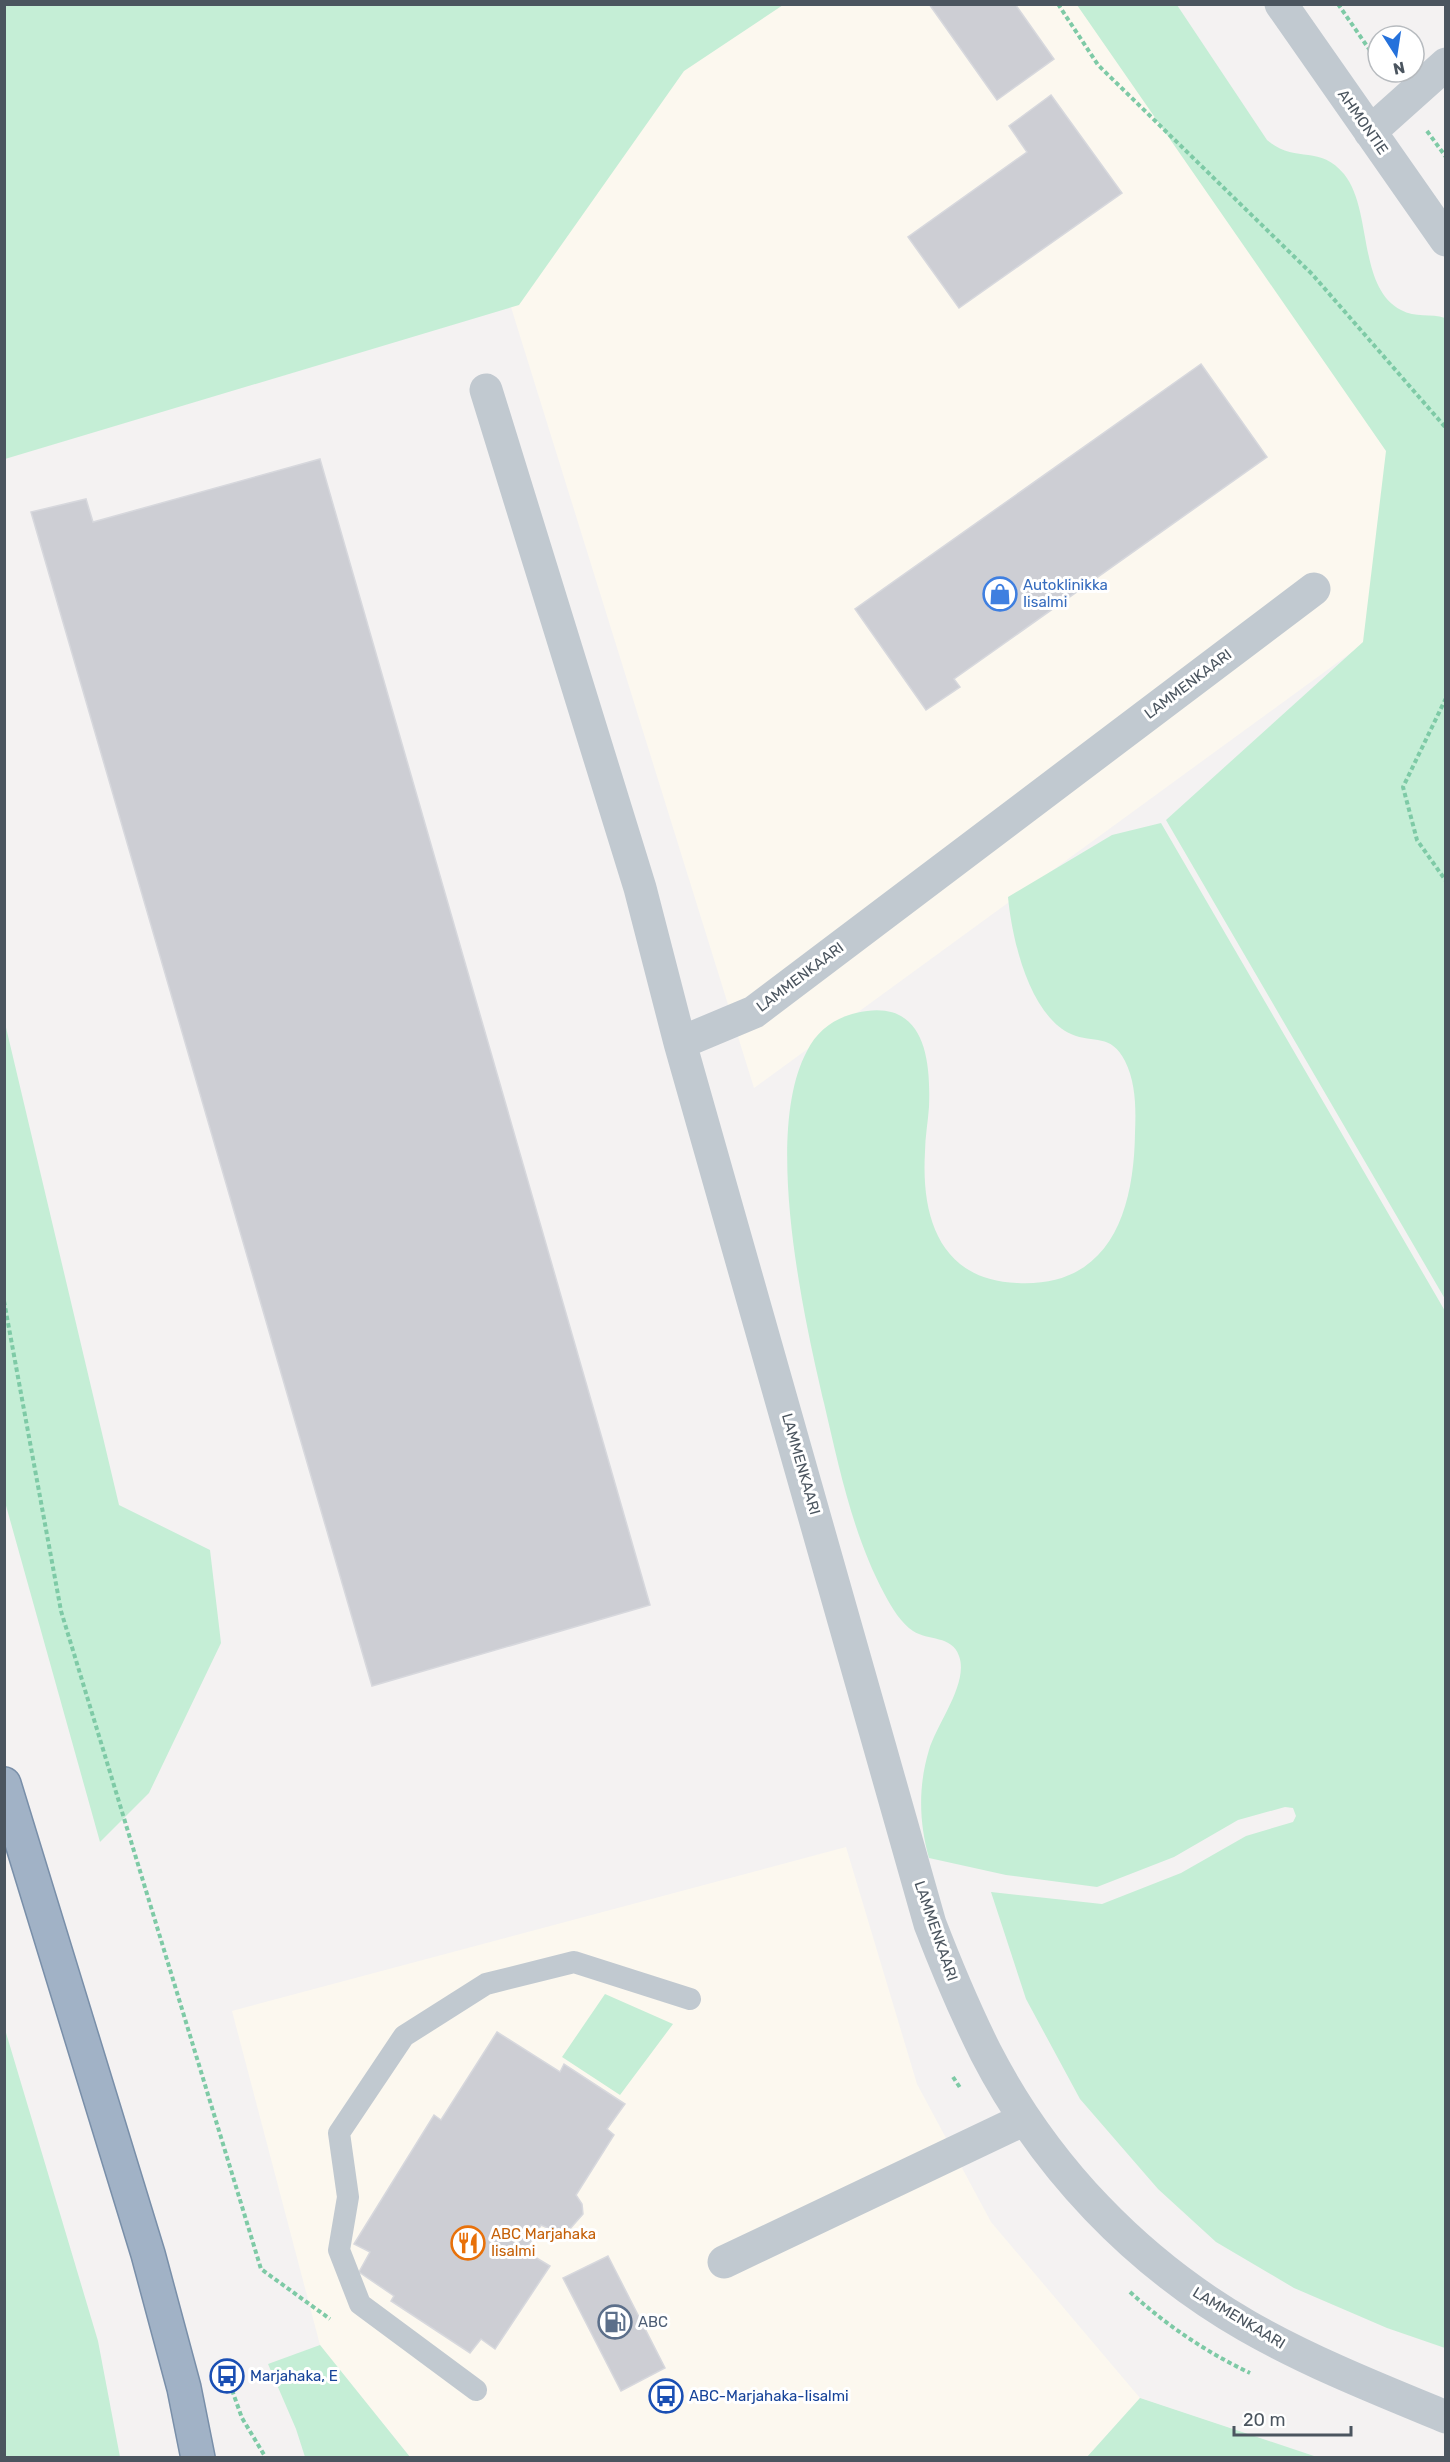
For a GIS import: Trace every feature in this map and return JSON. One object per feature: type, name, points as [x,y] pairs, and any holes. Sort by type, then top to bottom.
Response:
[{"type":"highway","points":[[4,1784],[148,2254],[184,2388],[198,2457]]},
{"type":"street","name":"AHMONTIE","points":[[1281,4],[1446,240]]},
{"type":"street","points":[[1370,132],[1446,64]]},
{"type":"street","points":[[486,390],[640,888],[680,1043]]},
{"type":"street","name":"LAMMENKAARI","points":[[1314,589],[754,1012],[680,1043],[930,1924],[956,1990],[982,2044],[1025,2119],[1065,2174],[1107,2220],[1154,2262],[1247,2326],[1321,2364],[1446,2417]]},
{"type":"street","points":[[724,2262],[1025,2119]]},
{"type":"lane","points":[[476,2390],[360,2304],[339,2250],[348,2197],[339,2133],[404,2036],[486,1984],[574,1962],[690,1999]]},
{"type":"path","points":[[1058,4],[1098,65],[1312,274],[1446,428]]},
{"type":"path","points":[[1338,4],[1366,45]]},
{"type":"path","points":[[1446,698],[1403,787],[1417,840],[1446,881]]},
{"type":"path","points":[[4,1301],[61,1611],[261,2269],[337,2324]]},
{"type":"path","points":[[227,2376],[242,2418],[266,2457]]},
{"type":"shaded area","points":[[721,5],[1085,5],[1445,538],[1445,584],[754,1088],[478,201]]},
{"type":"shaded area","name":"ABC Marjahaka Iisalmi","points":[[846,1847],[917,2084],[991,2222],[1140,2398],[1087,2457],[410,2457],[320,2345],[232,2011]]},
{"type":"green space","points":[[5,4],[783,5],[684,71],[519,305],[5,459]]},
{"type":"green space","points":[[1077,5],[1177,5],[1267,140],[1287,151],[1326,159],[1344,174],[1353,189],[1359,207],[1371,266],[1387,299],[1406,312],[1445,318],[1445,1299],[1166,820],[1363,642],[1386,451]]},
{"type":"green space","points":[[1161,823],[1445,1311],[1445,2348],[1387,2328],[1294,2288],[1216,2242],[1158,2189],[1080,2099],[1026,1999],[991,1892],[1102,1904],[1181,1873],[1246,1836],[1293,1822],[1296,1816],[1293,1808],[1285,1807],[1238,1820],[1174,1857],[1097,1887],[1006,1875],[929,1858],[922,1818],[923,1777],[933,1739],[951,1703],[960,1678],[959,1656],[956,1649],[945,1641],[919,1634],[905,1624],[891,1605],[874,1572],[864,1549],[841,1476],[806,1322],[791,1224],[788,1128],[794,1086],[807,1051],[827,1026],[848,1015],[878,1010],[896,1014],[909,1022],[918,1034],[928,1068],[929,1107],[925,1141],[927,1200],[932,1222],[941,1242],[953,1258],[970,1271],[991,1279],[1017,1283],[1049,1281],[1075,1273],[1095,1258],[1110,1239],[1122,1216],[1133,1162],[1135,1105],[1129,1069],[1114,1046],[1071,1034],[1056,1024],[1044,1010],[1025,974],[1014,933],[1008,897],[1112,835]]},
{"type":"green space","points":[[4,1019],[119,1505],[210,1550],[221,1643],[149,1793],[100,1842],[5,1502]]},
{"type":"green space","points":[[605,1994],[673,2024],[620,2095],[562,2057]]},
{"type":"green space","points":[[4,2026],[98,2341],[120,2457],[5,2457]]},
{"type":"green space","points":[[320,2345],[410,2457],[305,2457],[296,2429],[268,2364]]},
{"type":"green space","points":[[1140,2398],[1317,2457],[1087,2457]]},
{"type":"building","points":[[929,4],[1015,4],[1054,59],[997,100]]},
{"type":"building","points":[[1051,95],[1122,193],[959,308],[908,237],[1027,152],[1009,126]]},
{"type":"building","points":[[1201,364],[1267,457],[954,679],[960,687],[926,710],[855,609]]},
{"type":"building","points":[[320,459],[650,1605],[372,1686],[31,512],[86,499],[93,522]]},
{"type":"building","points":[[497,2032],[560,2072],[564,2064],[625,2104],[607,2129],[614,2135],[576,2195],[582,2204],[583,2214],[568,2231],[559,2233],[541,2225],[525,2251],[550,2266],[495,2349],[481,2339],[470,2353],[391,2301],[394,2296],[359,2272],[370,2252],[354,2244],[434,2115],[441,2120]]},
{"type":"building","points":[[608,2256],[665,2368],[621,2391],[563,2278]]},
{"type":"place","name":"Autoklinikka Iisalmi","points":[[1000,594]]},
{"type":"place","name":"ABC Marjahaka Iisalmi","points":[[468,2243]]},
{"type":"place","name":"ABC","points":[[615,2322]]},
{"type":"place","name":"Marjahaka, E","points":[[227,2376]]},
{"type":"place","name":"ABC-Marjahaka-Iisalmi","points":[[666,2396]]}]
